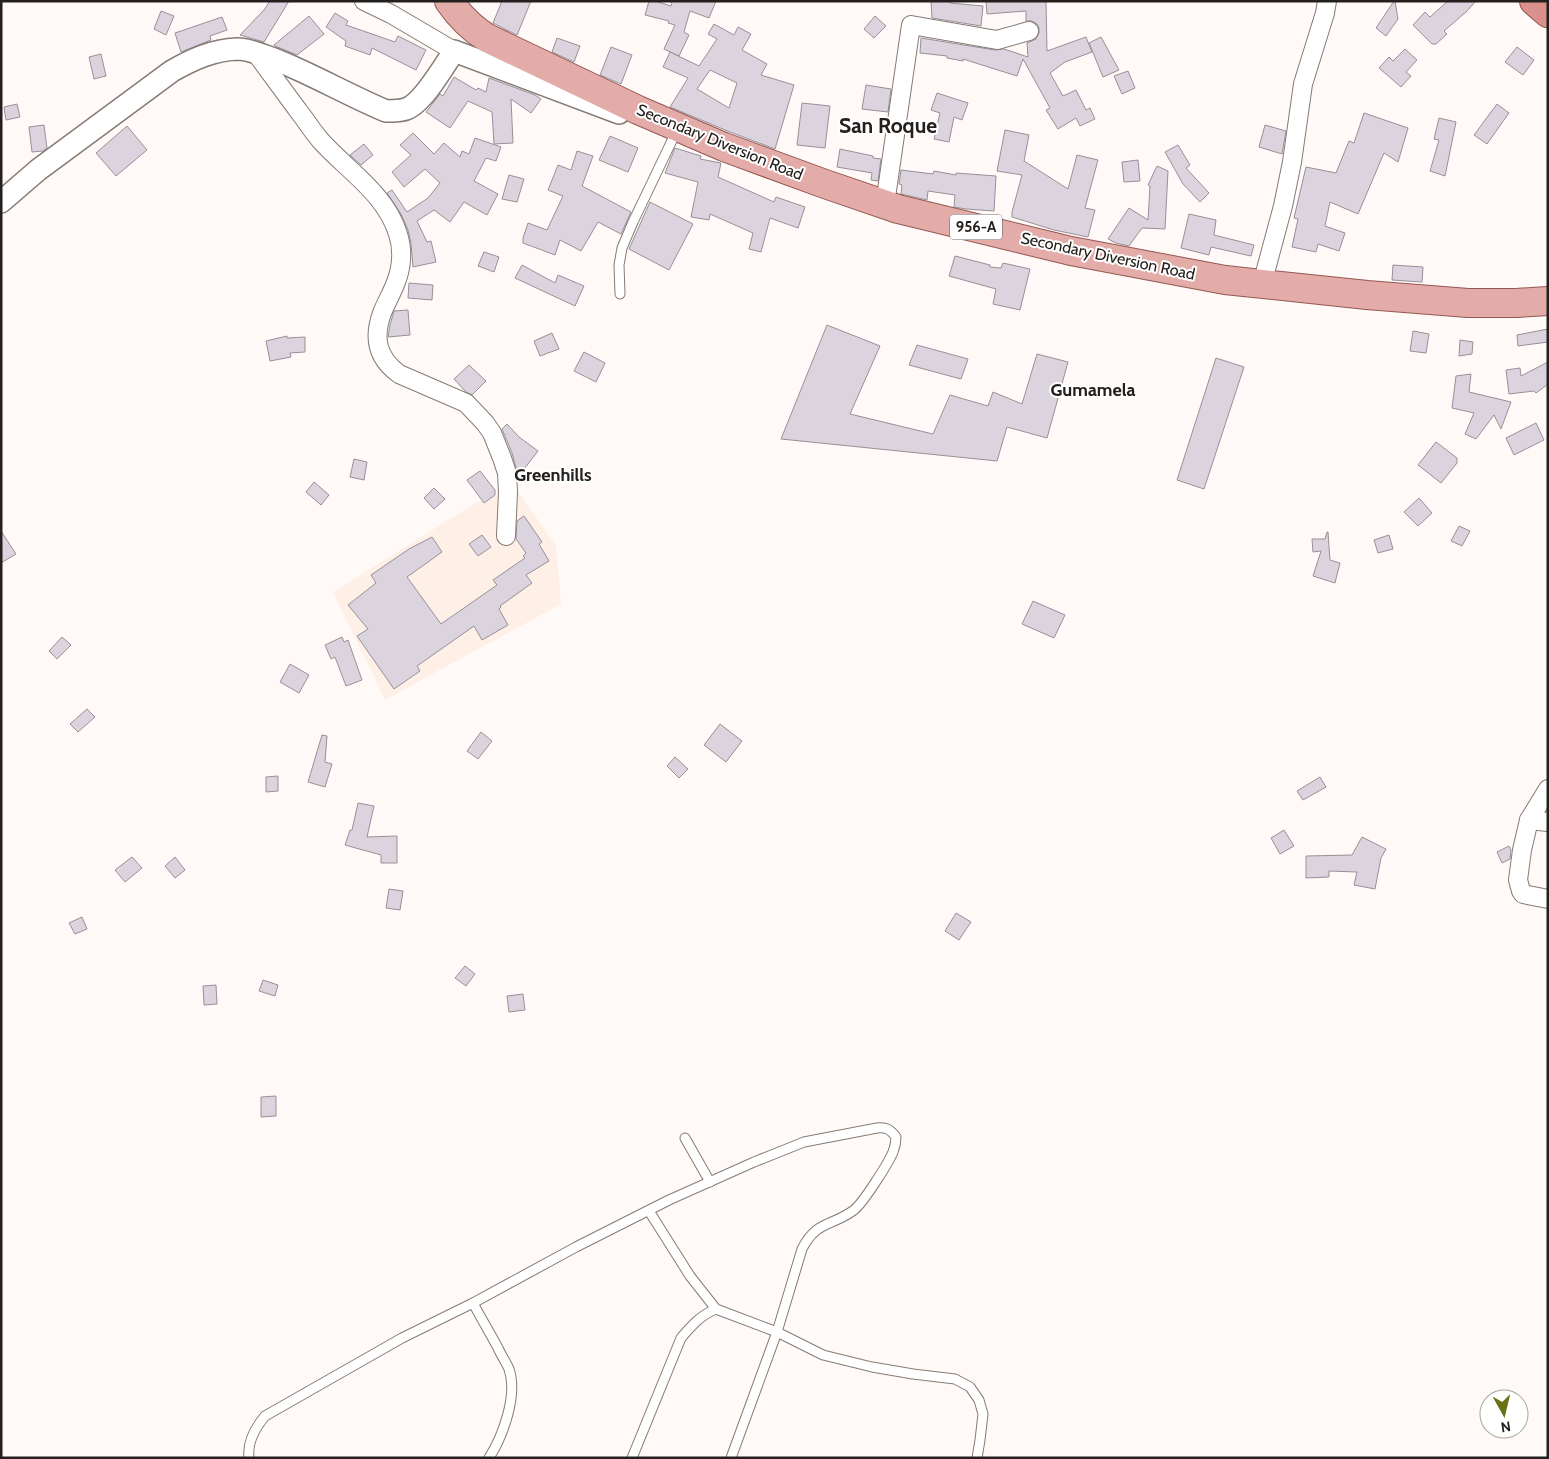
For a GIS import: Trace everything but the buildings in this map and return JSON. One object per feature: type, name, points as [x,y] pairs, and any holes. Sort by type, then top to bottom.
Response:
[{"type":"highway","points":[[1534,1],[1548,13]]},
{"type":"main road","name":"Secondary Diversion Road","points":[[450,1],[464,21],[487,38],[638,110],[724,147],[898,209],[1071,251],[1225,280],[1366,295],[1468,303],[1548,301]]},
{"type":"street","points":[[364,1],[391,14],[454,51],[611,111],[639,120],[674,125]]},
{"type":"street","points":[[1262,284],[1283,206],[1292,162],[1303,84],[1327,1]]},
{"type":"street","points":[[885,204],[911,25],[997,40],[1029,31]]},
{"type":"street","points":[[1,202],[38,170],[172,71],[196,58],[208,54],[239,49],[255,52],[287,64],[386,111],[396,111],[408,109],[421,99],[454,51]]},
{"type":"street","points":[[255,52],[319,138],[378,197],[393,221],[399,235],[401,264],[396,282],[382,314],[378,328],[377,345],[380,353],[391,368],[399,374],[462,401],[485,423],[492,433],[507,473],[506,536]]},
{"type":"street","points":[[1548,789],[1529,820],[1518,880],[1523,894],[1548,899]]},
{"type":"street","points":[[1529,820],[1548,822]]},
{"type":"lane","points":[[620,294],[619,264],[622,248],[674,125]]},
{"type":"lane","points":[[249,1458],[248,1452],[251,1439],[257,1426],[265,1416],[402,1338],[473,1303],[576,1247],[649,1210],[754,1162],[804,1142],[886,1127],[896,1137],[893,1153],[862,1202],[854,1210],[814,1231],[802,1249],[777,1332],[731,1458]]},
{"type":"lane","points":[[685,1138],[710,1182]]},
{"type":"lane","points":[[649,1210],[690,1276],[716,1309],[777,1332],[823,1355],[872,1367],[955,1379],[970,1387],[979,1400],[982,1414],[977,1458]]},
{"type":"lane","points":[[473,1303],[509,1369],[512,1384],[505,1423],[489,1458]]},
{"type":"lane","points":[[632,1458],[682,1338],[694,1323],[706,1313],[716,1309]]},
{"type":"shaded area","points":[[516,489],[556,545],[561,604],[385,700],[333,592],[477,502]]},
{"type":"district","name":"San Roque","points":[[888,125]]},
{"type":"district","name":"Gumamela","points":[[1093,390]]},
{"type":"district","name":"Greenhills","points":[[553,475]]}]
